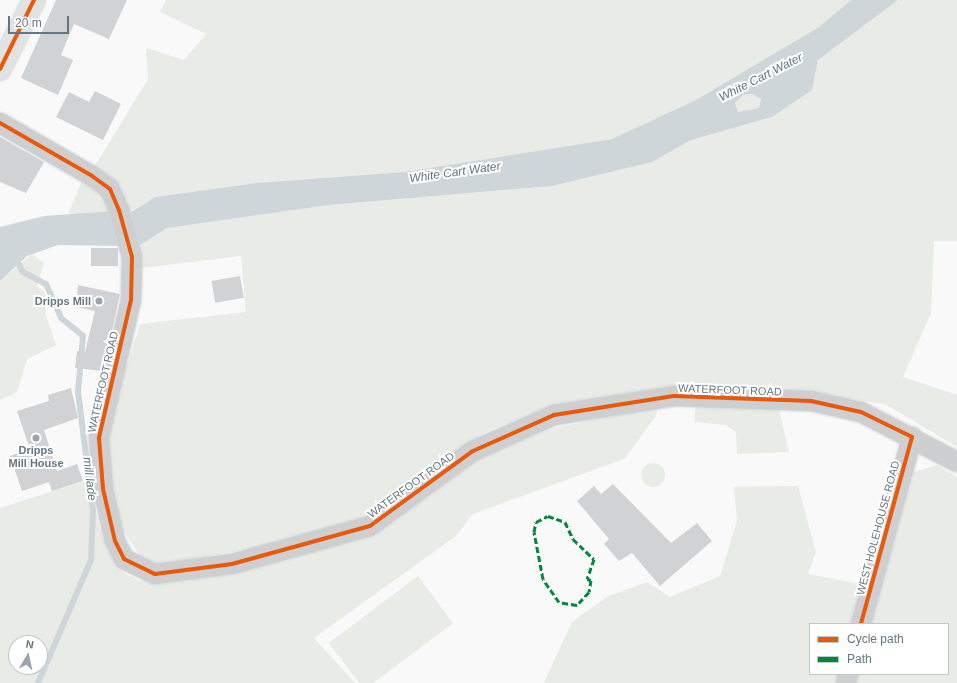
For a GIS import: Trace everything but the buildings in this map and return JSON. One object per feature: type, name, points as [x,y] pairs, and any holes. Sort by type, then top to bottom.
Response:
[{"type":"main road","points":[[0,69],[34,0]]},
{"type":"street","name":"WATERFOOT ROAD","points":[[0,124],[92,176],[110,189],[119,210],[132,257],[131,300],[99,438],[103,489],[115,541],[124,559],[155,574],[232,564],[370,526],[473,451],[554,415],[674,396],[811,401],[861,412],[912,437],[957,462]]},
{"type":"street","name":"WEST HOLEHOUSE ROAD","points":[[862,623],[912,437]]},
{"type":"shaded area","points":[[166,0],[851,0],[819,27],[699,99],[612,139],[404,172],[256,183],[155,197],[128,213],[122,187],[95,166],[148,79],[146,48],[184,60],[206,34],[160,12]]},
{"type":"shaded area","points":[[898,0],[957,0],[957,241],[934,241],[931,313],[903,377],[957,395],[957,447],[885,404],[796,391],[696,384],[554,405],[485,432],[348,530],[162,565],[141,557],[120,526],[107,460],[113,411],[140,324],[246,312],[241,256],[142,268],[137,247],[167,228],[329,205],[552,186],[652,162],[691,140],[772,117],[812,90],[818,60]]},
{"type":"shaded area","points":[[752,94],[761,99],[759,108],[738,112],[735,103],[743,95]]},
{"type":"shaded area","points":[[82,181],[101,193],[112,211],[68,214]]},
{"type":"shaded area","points":[[32,254],[44,263],[37,286],[45,293],[46,316],[56,345],[27,359],[17,392],[0,400],[0,281]]},
{"type":"shaded area","points":[[696,405],[778,406],[789,452],[737,454],[736,432],[726,425],[694,422]]},
{"type":"shaded area","points":[[658,406],[656,416],[624,459],[473,514],[456,536],[314,638],[355,683],[0,683],[0,508],[88,480],[100,528],[113,560],[124,573],[140,581],[193,577],[347,542],[475,459],[551,429]]},
{"type":"shaded area","points":[[653,463],[661,467],[665,475],[661,483],[653,487],[645,483],[641,475],[645,467]]},
{"type":"shaded area","points":[[937,465],[957,477],[957,683],[854,683],[857,675],[949,675],[949,623],[871,623],[914,472]]},
{"type":"shaded area","points":[[798,486],[816,552],[808,574],[860,584],[851,623],[809,623],[809,675],[839,675],[837,683],[544,683],[572,622],[608,596],[647,582],[670,597],[720,576],[737,521],[734,487]]},
{"type":"shaded area","points":[[418,576],[453,623],[373,683],[359,683],[329,643]]},
{"type":"water","name":"White Cart Water","points":[[851,0],[898,0],[818,60],[812,90],[772,117],[691,140],[652,162],[552,186],[329,205],[167,228],[137,247],[128,214],[155,197],[256,183],[404,172],[612,139],[696,100],[819,27]],"holes":[[[752,94],[761,99],[759,108],[738,112],[735,103],[743,95]]]},
{"type":"water","points":[[112,211],[122,246],[58,245],[27,256],[0,281],[0,227],[44,216]]},
{"type":"waterway","name":"mill lade","points":[[15,257],[23,272],[46,284],[61,318],[83,336],[78,392],[93,511],[91,560],[38,683]]},
{"type":"marked path","points":[[548,516],[565,522],[573,539],[594,559],[587,579],[591,580],[589,592],[577,605],[559,602],[543,579],[534,532],[536,522],[548,516]]},
{"type":"cycle path","points":[[0,69],[34,0]]},
{"type":"cycle path","points":[[0,123],[92,176],[110,189],[119,210],[132,257],[131,300],[99,438],[103,489],[115,541],[124,559],[155,574],[232,564],[370,526],[473,451],[554,415],[674,396],[811,401],[861,412],[912,437],[861,623]]},
{"type":"place","name":"Dripps Mill","points":[[99,301]]},
{"type":"place","name":"Dripps Mill House","points":[[36,438]]}]
